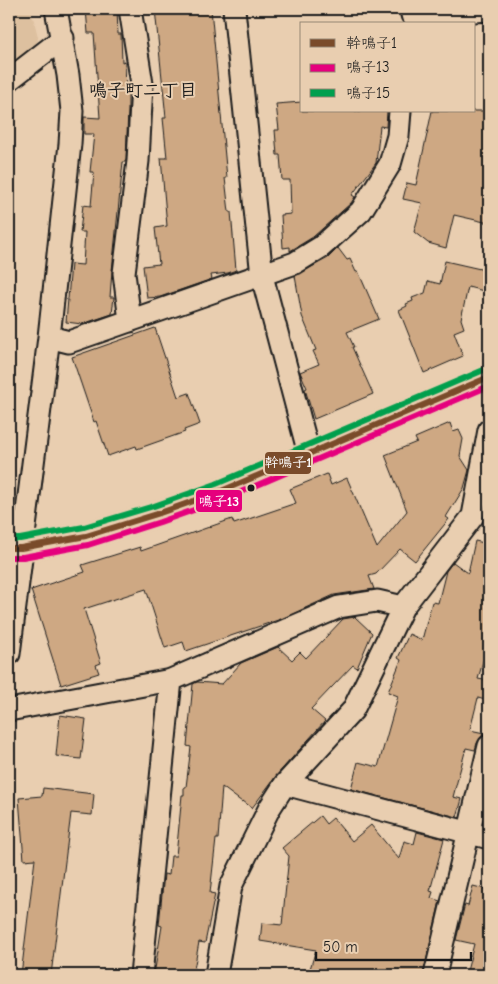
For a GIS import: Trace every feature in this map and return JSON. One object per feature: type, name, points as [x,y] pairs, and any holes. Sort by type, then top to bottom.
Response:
[{"type":"street","points":[[9,654],[15,548],[49,337],[72,111],[63,38],[56,9]]},
{"type":"street","points":[[130,9],[142,84],[138,161],[124,273],[130,321]]},
{"type":"street","points":[[234,9],[262,276],[309,454]]},
{"type":"street","points":[[412,16],[489,10]]},
{"type":"street","points":[[9,80],[63,38]]},
{"type":"street","points":[[49,337],[69,342],[262,276],[295,263],[321,247],[361,211],[390,164],[398,136],[400,112]]},
{"type":"street","points":[[15,548],[86,536],[219,492],[489,377]]},
{"type":"street","points":[[216,975],[231,886],[269,809],[285,784],[353,710],[403,607],[473,516],[485,477],[489,430]]},
{"type":"street","points":[[9,710],[171,680],[339,607],[377,601],[403,607]]},
{"type":"street","points":[[141,975],[171,680]]},
{"type":"street","points":[[435,975],[489,746]]},
{"type":"street","points":[[285,784],[489,838]]},
{"type":"shaded area","points":[[9,9],[31,9],[38,37],[37,48],[9,69]]},
{"type":"building","points":[[86,9],[117,9],[118,34],[121,34],[122,62],[125,61],[128,109],[126,160],[123,162],[112,271],[110,297],[114,297],[112,314],[82,324],[66,322],[71,264],[83,265],[85,232],[80,232],[83,205],[91,206],[94,172],[90,172],[94,134],[84,134],[84,117],[100,118],[94,33],[88,33]]},
{"type":"building","points":[[155,9],[211,9],[227,178],[225,178],[229,212],[231,212],[236,270],[211,275],[212,279],[160,297],[147,298],[143,266],[159,264],[155,228],[167,226],[161,158],[167,158],[163,118],[166,118]]},
{"type":"building","points":[[300,102],[300,112],[387,112],[386,127],[380,126],[376,163],[352,195],[355,197],[351,203],[313,237],[290,251],[290,247],[283,248],[281,215],[291,214],[290,180],[282,180],[280,155],[277,155],[275,130],[279,130],[276,104]]},
{"type":"building","points":[[489,111],[489,223],[454,215],[446,248],[428,243],[414,232],[422,203],[403,199],[407,183],[416,185],[432,112]]},
{"type":"building","points":[[338,248],[347,260],[350,259],[356,272],[358,271],[379,319],[347,332],[373,394],[314,419],[305,389],[307,388],[300,372],[319,364],[313,351],[316,350],[302,316],[295,276],[328,258]]},
{"type":"building","points":[[445,261],[489,271],[484,291],[468,287],[461,319],[464,328],[454,332],[463,356],[424,373],[399,310],[413,301],[412,298],[425,293],[428,281],[440,284]]},
{"type":"building","points":[[155,328],[178,397],[189,393],[200,424],[184,430],[185,432],[137,449],[136,446],[108,456],[96,421],[94,422],[72,357]]},
{"type":"building","points":[[450,423],[453,432],[459,430],[463,439],[460,456],[469,470],[464,488],[446,517],[449,519],[415,561],[400,549],[376,574],[369,576],[374,589],[334,595],[281,619],[186,651],[183,642],[165,648],[146,589],[84,609],[101,663],[96,665],[99,673],[61,685],[31,590],[85,572],[82,565],[140,547],[141,551],[232,519],[234,524],[296,503],[290,489],[327,474],[331,485],[347,478],[377,548],[407,511],[385,455],[417,442],[415,438]]},
{"type":"building","points":[[475,541],[489,544],[489,640],[478,679],[489,681],[489,701],[478,698],[470,730],[484,733],[477,743],[475,750],[466,748],[453,797],[462,799],[457,817],[351,789],[358,762],[378,767],[398,696],[388,692],[401,660],[398,658],[409,634],[422,640],[432,602],[438,603],[446,571],[453,562],[468,573]]},
{"type":"building","points":[[355,617],[372,633],[357,668],[353,665],[311,709],[325,721],[276,776],[252,808],[222,787],[218,839],[216,839],[210,893],[215,894],[205,943],[199,942],[193,975],[154,975],[162,926],[159,925],[164,874],[169,875],[171,856],[176,856],[182,795],[184,795],[184,787],[186,787],[191,747],[187,746],[193,684],[197,682],[222,684],[241,663],[278,647],[292,660],[300,652],[306,658],[343,619]]},
{"type":"building","points":[[60,715],[86,719],[81,759],[56,756]]},
{"type":"building","points":[[43,788],[94,794],[92,815],[71,813],[51,975],[21,975],[35,859],[24,860],[19,798],[42,796]]},
{"type":"building","points":[[320,816],[326,824],[333,818],[352,841],[371,825],[399,859],[404,841],[414,844],[417,832],[444,839],[430,891],[433,892],[431,898],[440,901],[423,975],[308,975],[316,950],[260,941],[262,923],[282,925],[289,856],[282,848]]},
{"type":"building","points":[[473,886],[489,890],[489,975],[466,975],[474,944],[456,940],[464,908],[465,905],[468,906]]},
{"type":"transit line","name":"鳴子15","points":[[9,539],[20,539],[84,527],[154,506],[216,484],[486,369]]},
{"type":"transit line","name":"幹鳴子1","points":[[9,548],[21,548],[86,536],[219,492],[489,377]]},
{"type":"transit line","name":"鳴子13","points":[[9,557],[23,557],[88,545],[222,500],[489,386]]},
{"type":"district","name":"鳴子町二丁目","points":[[143,90]]}]
